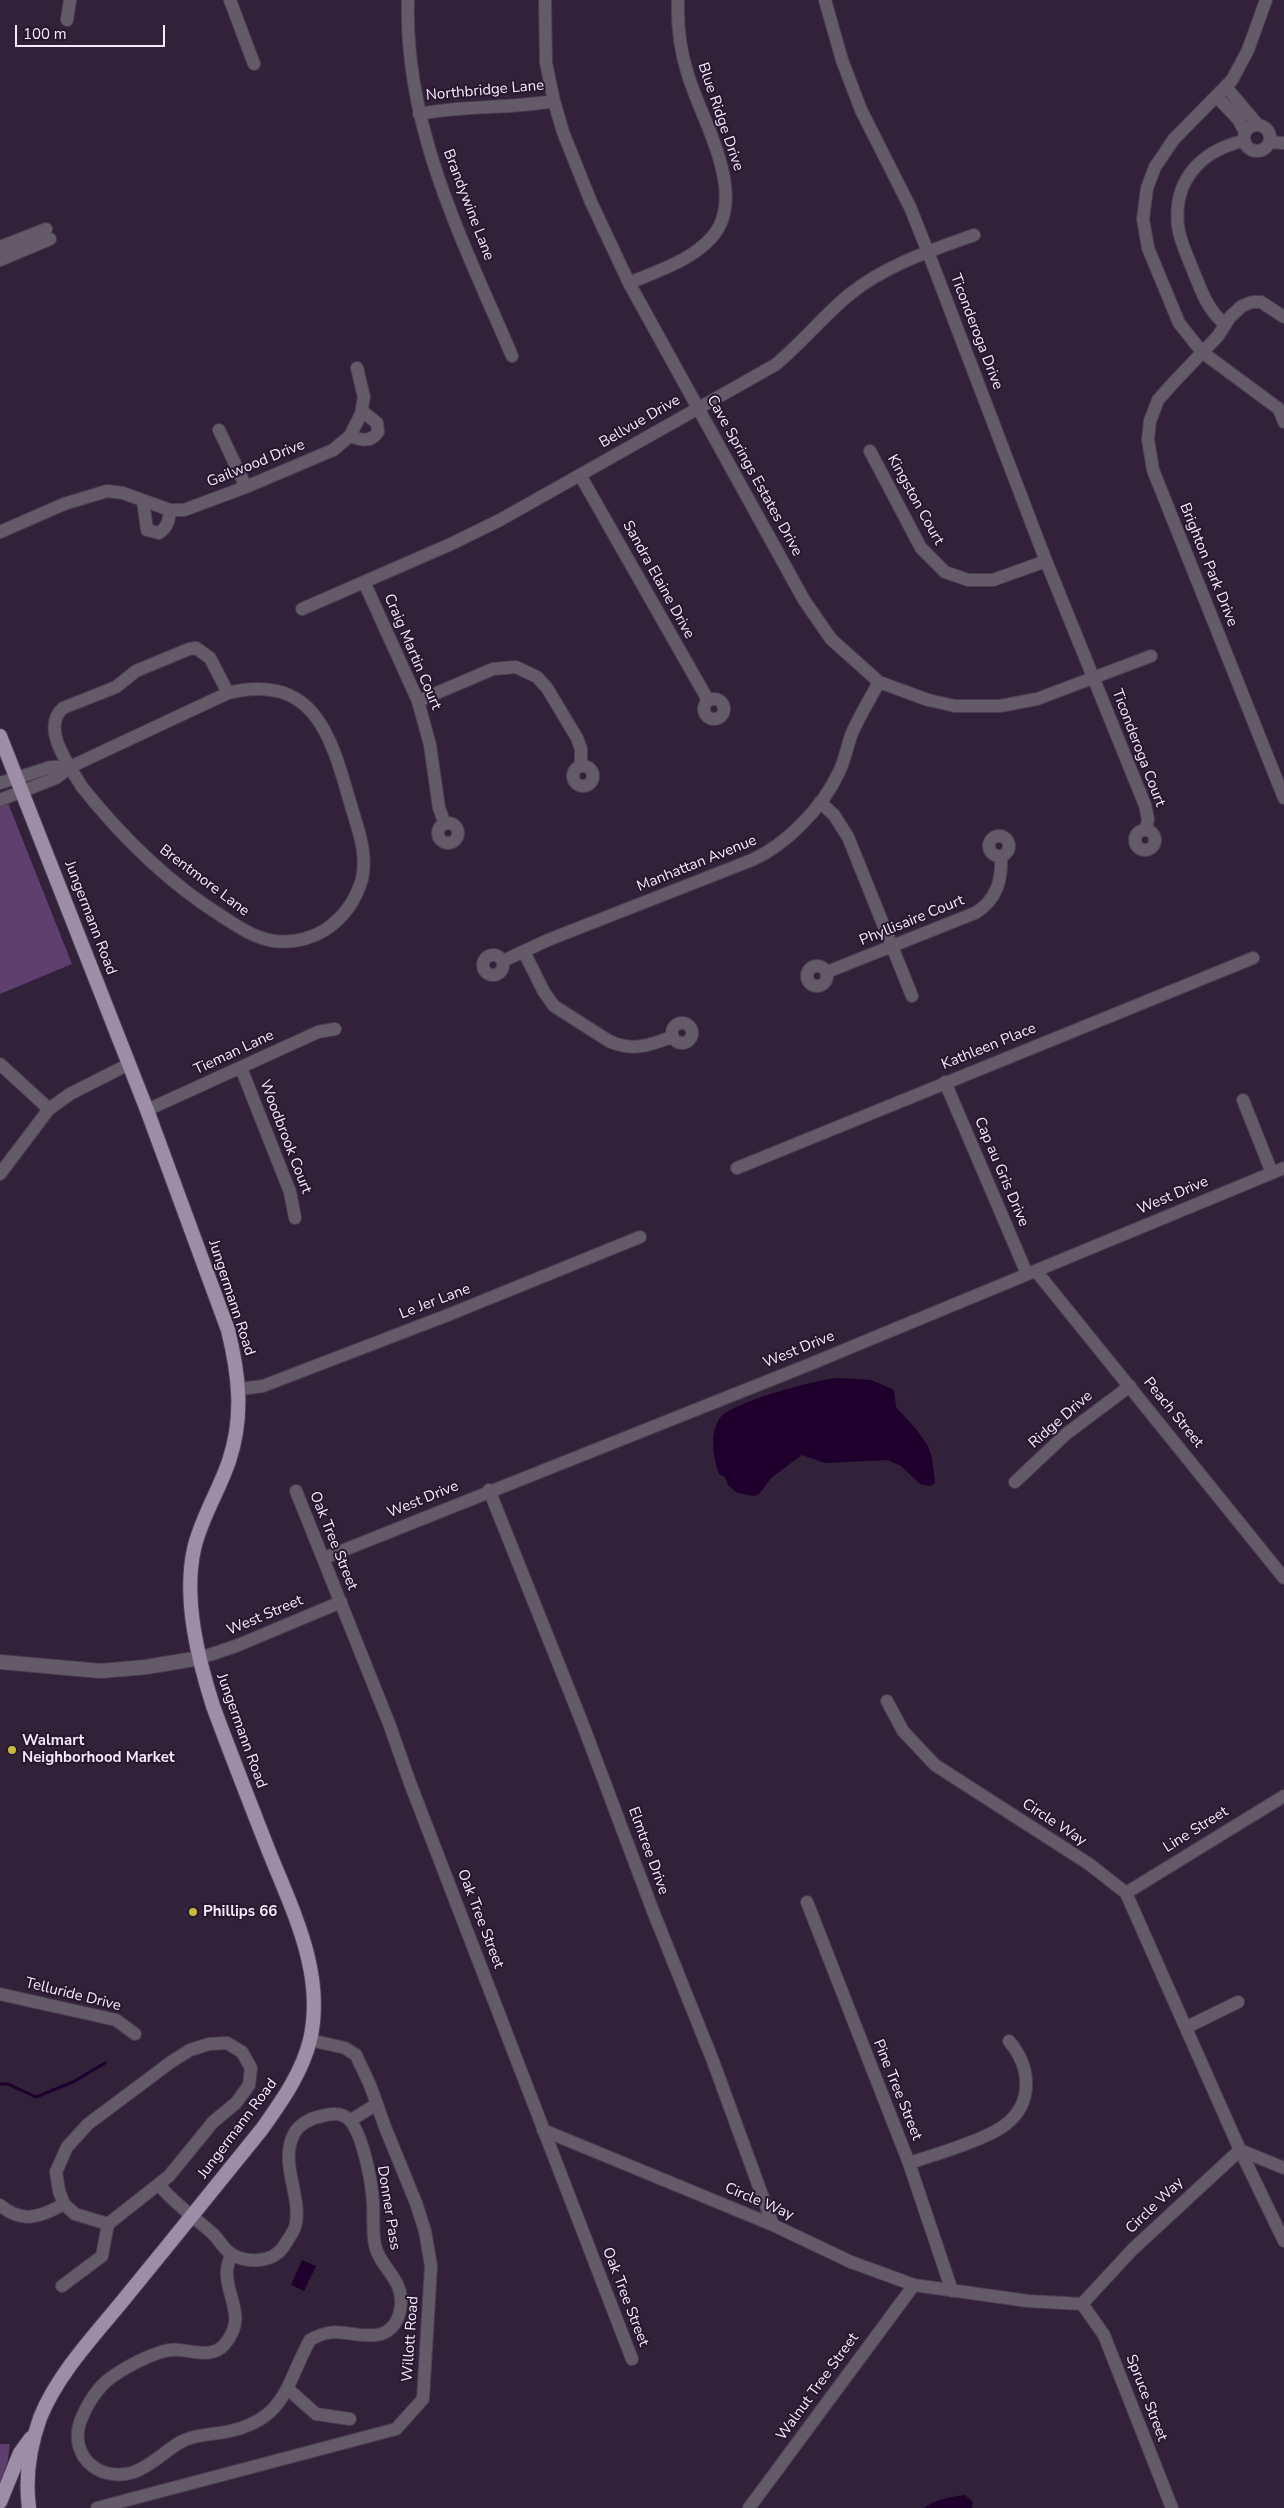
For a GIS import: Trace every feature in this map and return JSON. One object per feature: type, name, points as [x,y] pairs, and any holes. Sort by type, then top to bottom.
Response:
[{"type":"main road","name":"Jungermann Road","points":[[0,736],[24,791],[147,1110],[228,1330],[240,1389],[237,1431],[229,1462],[202,1521],[194,1551],[191,1582],[200,1658],[213,1706],[305,1946],[314,1990],[310,2040],[302,2063],[286,2096],[262,2129],[56,2386],[36,2432],[29,2470],[30,2508]]},
{"type":"main road","points":[[0,2502],[20,2453],[36,2432]]},
{"type":"street","points":[[67,20],[70,0]]},
{"type":"street","points":[[230,0],[254,64]]},
{"type":"street","name":"Brandywine Lane","points":[[408,0],[410,58],[419,114],[436,176],[512,356]]},
{"type":"street","name":"Cave Springs Estates Drive","points":[[545,0],[546,63],[554,101],[591,202],[629,283],[697,408],[813,615],[842,650],[879,682],[928,700],[954,706],[984,707],[1037,699],[1150,656]]},
{"type":"street","name":"Blue Ridge Drive","points":[[629,283],[696,251],[713,236],[723,216],[726,178],[691,85],[680,49],[678,0]]},
{"type":"street","name":"Ticonderoga Drive","points":[[825,0],[842,60],[861,110],[910,207],[1046,561],[1094,678]]},
{"type":"street","points":[[1266,0],[1241,64],[1226,87],[1162,154],[1150,178],[1144,204],[1144,232],[1160,281],[1179,323],[1202,352],[1279,409],[1284,422]]},
{"type":"street","points":[[1226,87],[1258,125]]},
{"type":"street","points":[[1217,97],[1238,119],[1249,149],[1255,152],[1264,149],[1270,142]]},
{"type":"street","name":"Northbridge Lane","points":[[419,114],[446,108],[474,106],[513,107],[554,101]]},
{"type":"street","points":[[1226,324],[1212,312],[1190,264],[1180,235],[1178,206],[1186,181],[1200,161],[1244,136],[1252,125],[1258,125],[1267,129],[1270,142]]},
{"type":"street","points":[[1270,142],[1284,143]]},
{"type":"street","points":[[0,247],[48,234],[0,260]]},
{"type":"street","name":"Bellvue Drive","points":[[302,609],[492,524],[775,365],[851,293],[905,262],[974,235]]},
{"type":"street","name":"Brighton Park Drive","points":[[1284,317],[1266,304],[1252,302],[1236,311],[1158,400],[1148,439],[1153,470],[1284,798]]},
{"type":"street","name":"Gailwood Drive","points":[[0,532],[64,504],[107,492],[123,494],[170,510],[184,510],[246,487],[333,450],[350,436],[362,411],[364,397],[357,368]]},
{"type":"street","points":[[350,436],[365,440],[378,432],[378,423],[362,411]]},
{"type":"street","points":[[219,430],[246,487]]},
{"type":"street","name":"Kingston Court","points":[[870,451],[920,548],[945,572],[968,580],[993,580],[1046,561]]},
{"type":"street","name":"Sandra Elaine Drive","points":[[580,475],[708,700]]},
{"type":"street","points":[[143,501],[147,530],[159,533],[164,530],[169,520],[170,510]]},
{"type":"street","name":"Craig Martin Court","points":[[364,582],[418,701],[430,745],[439,808],[445,824]]},
{"type":"street","name":"Brentmore Lane","points":[[0,800],[56,778],[70,766],[228,693],[244,690],[270,690],[302,703],[319,719],[334,746],[362,841],[364,865],[355,896],[345,914],[318,934],[287,942],[260,938],[243,930],[207,907],[163,874],[136,849],[88,795],[70,766],[55,735],[54,720],[57,713],[63,708],[116,686],[136,671],[189,649],[196,648],[210,658],[228,693]]},
{"type":"street","points":[[418,701],[493,670],[516,667],[538,677],[547,688],[577,738],[581,749],[581,766]]},
{"type":"street","name":"Ticonderoga Court","points":[[1094,678],[1145,805],[1148,819],[1146,830]]},
{"type":"street","name":"Manhattan Avenue","points":[[503,961],[548,940],[767,853],[787,839],[820,802],[839,772],[853,731],[879,682]]},
{"type":"street","name":"Brentmore Lane","points":[[0,783],[51,767],[70,766]]},
{"type":"street","points":[[820,802],[834,815],[848,837],[912,996]]},
{"type":"street","name":"Phyllisaire Court","points":[[827,972],[892,948],[986,907],[998,889],[1001,878],[1001,856]]},
{"type":"street","points":[[524,952],[544,992],[554,1006],[609,1041],[618,1045],[638,1047],[672,1037]]},
{"type":"street","name":"Kathleen Place","points":[[737,1168],[1253,958]]},
{"type":"street","name":"Tieman Lane","points":[[147,1110],[318,1032],[335,1029]]},
{"type":"street","points":[[0,1064],[49,1109]]},
{"type":"street","points":[[0,1174],[49,1109],[70,1094],[129,1064]]},
{"type":"street","name":"Woodbrook Court","points":[[241,1068],[290,1192],[295,1218]]},
{"type":"street","name":"Cap au Gris Drive","points":[[945,1082],[1032,1273]]},
{"type":"street","points":[[1243,1100],[1278,1170]]},
{"type":"street","name":"West Drive","points":[[324,1558],[489,1490],[808,1365],[1278,1170]]},
{"type":"street","name":"Le Jer Lane","points":[[240,1389],[263,1386],[448,1315],[640,1237]]},
{"type":"street","name":"Peach Street","points":[[1032,1273],[1130,1386],[1284,1578]]},
{"type":"street","name":"Ridge Drive","points":[[1016,1482],[1066,1434],[1130,1386]]},
{"type":"street","name":"Elmtree Drive","points":[[489,1490],[583,1725],[653,1911],[713,2061],[773,2225]]},
{"type":"street","name":"Oak Tree Street","points":[[296,1491],[324,1558],[632,2359]]},
{"type":"street","name":"West Street","points":[[200,1658],[236,1646],[341,1602]]},
{"type":"street","points":[[1,1660],[101,1671],[146,1667],[200,1658]]},
{"type":"street","name":"Circle Way","points":[[543,2130],[773,2225],[852,2262],[914,2285],[1028,2301],[1082,2304],[1132,2250],[1240,2150],[1126,1893],[1089,1864],[940,1770],[907,1736],[887,1701]]},
{"type":"street","name":"Line Street","points":[[1126,1893],[1284,1796]]},
{"type":"street","name":"Pine Tree Street","points":[[807,1902],[909,2163],[952,2291]]},
{"type":"street","name":"Telluride Drive","points":[[0,1994],[116,2020],[135,2034]]},
{"type":"street","points":[[1187,2027],[1238,2002]]},
{"type":"street","name":"Willott Road","points":[[97,2508],[396,2429],[423,2399],[431,2266],[425,2231],[416,2203],[356,2055],[345,2048],[310,2040]]},
{"type":"street","points":[[909,2163],[989,2133],[1007,2123],[1020,2106],[1028,2082],[1027,2072],[1009,2041]]},
{"type":"street","points":[[62,2286],[102,2256],[108,2224],[160,2185],[213,2122],[236,2103],[249,2085],[251,2068],[242,2052],[226,2043],[209,2044],[190,2050],[88,2124],[67,2147],[57,2167],[59,2191],[64,2204],[75,2214],[108,2224]]},
{"type":"street","points":[[160,2185],[174,2202],[214,2234],[231,2254],[254,2261],[268,2259],[281,2251],[296,2224],[296,2202],[289,2164],[294,2134],[304,2122],[319,2116],[331,2114],[344,2116],[351,2120],[377,2104]]},
{"type":"street","name":"Donner Pass","points":[[231,2254],[226,2276],[236,2321],[224,2345],[210,2353],[172,2350],[148,2357],[100,2387],[82,2416],[76,2434],[78,2450],[100,2472],[117,2474],[134,2472],[182,2441],[195,2436],[244,2428],[279,2405],[310,2340],[328,2332],[341,2331],[352,2334],[376,2335],[384,2333],[392,2326],[400,2314],[402,2303],[397,2284],[380,2259],[374,2242],[371,2186],[357,2131],[351,2120]]},
{"type":"street","points":[[1240,2150],[1284,2168]]},
{"type":"street","points":[[1240,2150],[1284,2241]]},
{"type":"street","points":[[0,2205],[10,2214],[26,2217],[44,2216],[64,2204]]},
{"type":"street","name":"Walnut Tree Street","points":[[749,2508],[914,2285]]},
{"type":"street","name":"Spruce Street","points":[[1082,2304],[1104,2335],[1172,2508]]},
{"type":"street","points":[[288,2389],[316,2414],[350,2419]]},
{"type":"shaded area","points":[[8,803],[72,964],[0,994],[0,806]]},
{"type":"shaded area","points":[[839,1378],[871,1380],[894,1390],[896,1407],[916,1429],[928,1446],[932,1457],[935,1483],[930,1486],[920,1484],[901,1466],[888,1460],[825,1463],[802,1455],[771,1478],[760,1493],[754,1496],[737,1493],[728,1485],[725,1477],[719,1474],[713,1446],[714,1431],[720,1418],[741,1405],[776,1392]]},
{"type":"shaded area","points":[[302,2260],[316,2266],[304,2291],[291,2285]]},
{"type":"shaded area","points":[[0,2444],[10,2444],[7,2465],[0,2486]]},
{"type":"shaded area","points":[[965,2495],[973,2502],[972,2508],[924,2508],[938,2500]]},
{"type":"waterway","points":[[0,2084],[8,2084],[36,2097],[73,2082],[105,2063]]},
{"type":"place","name":"Walmart Neighborhood Market","points":[[12,1750]]},
{"type":"place","name":"Phillips 66","points":[[193,1912]]}]
